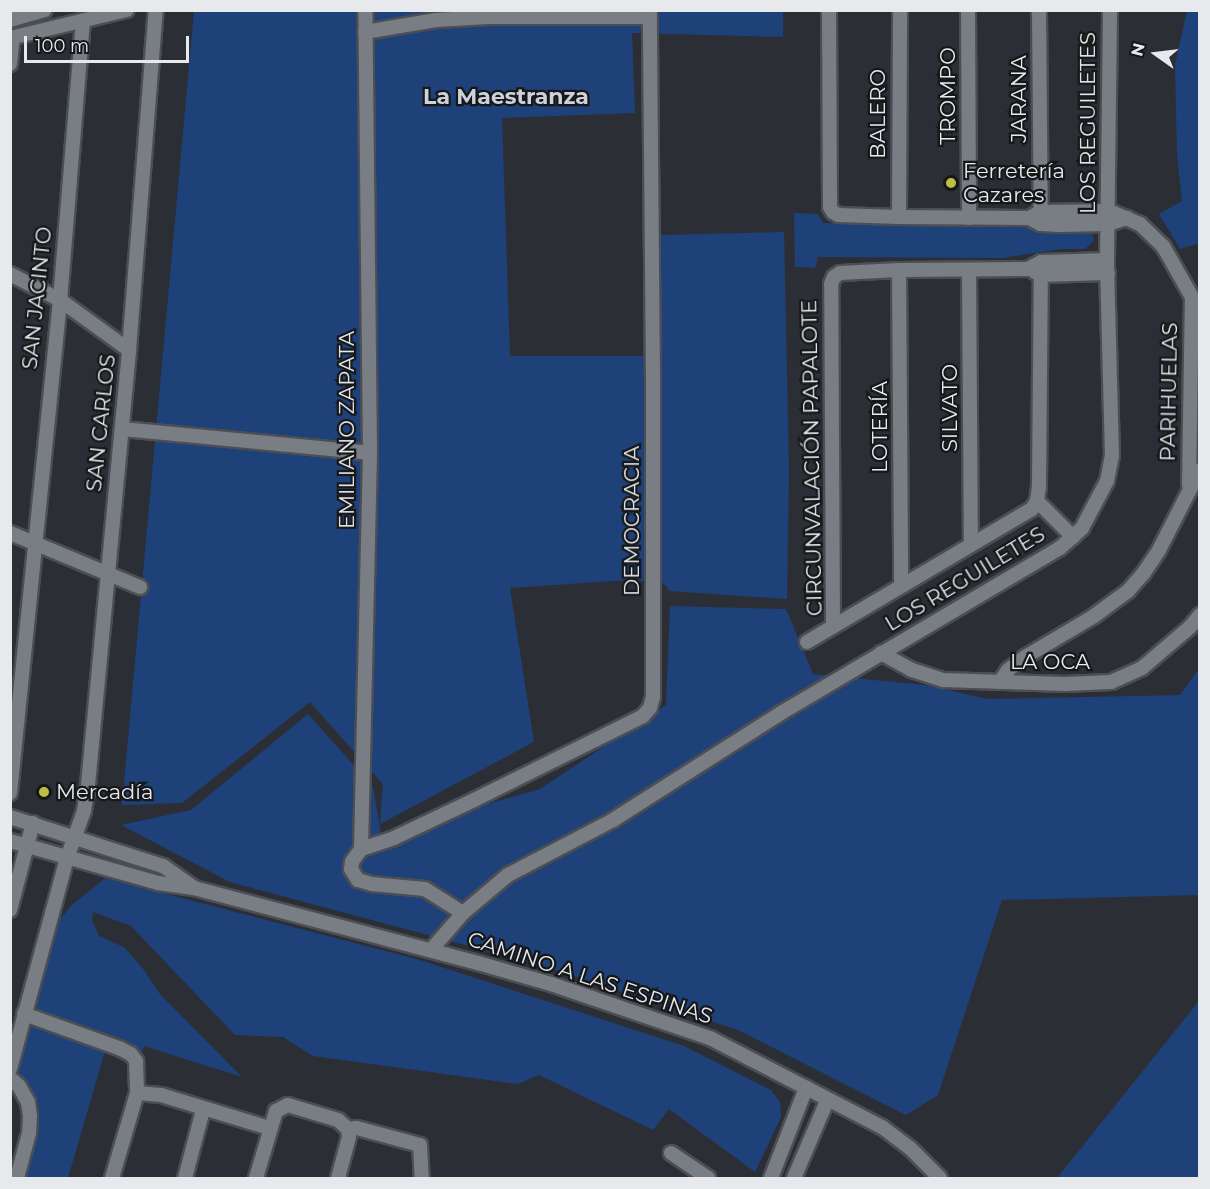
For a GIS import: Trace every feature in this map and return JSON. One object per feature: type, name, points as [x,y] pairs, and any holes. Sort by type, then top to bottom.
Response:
[{"type":"street","points":[[13,16],[45,10]]},
{"type":"street","points":[[10,64],[12,38],[127,10]]},
{"type":"street","name":"SAN CARLOS","points":[[10,1069],[88,785],[106,574],[129,350],[156,10]]},
{"type":"street","name":"EMILIANO ZAPATA","points":[[365,10],[370,453],[361,849],[352,862],[354,875],[358,880],[372,884],[425,889],[463,913]]},
{"type":"street","points":[[829,10],[830,207],[833,212],[838,215],[899,217],[1127,218],[1140,224],[1163,246],[1200,311]]},
{"type":"street","name":"BALERO","points":[[899,217],[900,10]]},
{"type":"street","name":"TROMPO","points":[[968,10],[969,218]]},
{"type":"street","name":"JARANA","points":[[1037,218],[1039,10]]},
{"type":"street","name":"LOS REGUILETES","points":[[431,950],[463,913],[508,875],[613,820],[697,764],[1022,571],[1082,528],[1098,502],[1107,481],[1112,456],[1108,266],[1110,10]]},
{"type":"street","points":[[365,32],[436,20],[650,14]]},
{"type":"street","name":"DEMOCRACIA","points":[[361,849],[394,838],[474,800],[643,716],[650,708],[653,697],[653,366],[650,14]]},
{"type":"street","name":"SAN JACINTO","points":[[10,793],[60,300],[82,21]]},
{"type":"street","points":[[1072,537],[1037,501],[1041,269],[1108,266]]},
{"type":"street","name":"CIRCUNVALACIÓN PAPALOTE","points":[[832,626],[831,284],[840,273],[899,270],[1041,269]]},
{"type":"street","name":"LOTERÍA","points":[[899,270],[901,584]]},
{"type":"street","name":"SILVATO","points":[[969,271],[971,544]]},
{"type":"street","points":[[10,274],[60,300],[129,350]]},
{"type":"street","name":"PARIHUELAS","points":[[1189,487],[1192,298]]},
{"type":"street","points":[[122,429],[370,453]]},
{"type":"street","name":"PARIHUELAS","points":[[1000,682],[1008,670],[1025,657],[1094,615],[1128,591],[1159,550],[1189,487],[1200,470]]},
{"type":"street","name":"CIRCUNVALACIÓN PAPALOTE","points":[[832,626],[1032,509],[1037,501]]},
{"type":"street","points":[[10,533],[140,587]]},
{"type":"street","name":"LA OCA","points":[[881,653],[928,677],[943,680],[1094,683],[1127,677],[1166,649],[1200,615]]},
{"type":"street","points":[[807,642],[832,626]]},
{"type":"street","name":"CAMINO A LAS ESPINAS","points":[[10,817],[163,866],[194,888]]},
{"type":"street","points":[[10,910],[33,823]]},
{"type":"street","name":"CAMINO A LAS ESPINAS","points":[[10,841],[158,883],[194,888],[431,950],[551,984],[710,1038],[827,1101],[882,1127],[910,1148],[940,1179]]},
{"type":"street","points":[[24,1014],[131,1054],[138,1069],[137,1093],[112,1179]]},
{"type":"street","points":[[10,1078],[19,1086],[28,1102],[30,1116],[29,1133],[18,1179]]},
{"type":"street","points":[[771,1179],[806,1088]]},
{"type":"street","points":[[137,1093],[151,1092],[203,1110],[269,1128]]},
{"type":"street","points":[[794,1179],[827,1101]]},
{"type":"street","points":[[256,1179],[269,1128],[276,1111],[288,1105],[338,1120],[349,1133]]},
{"type":"street","points":[[185,1179],[203,1110]]},
{"type":"street","points":[[338,1179],[349,1133],[357,1128],[420,1145],[422,1179]]},
{"type":"street","points":[[671,1153],[708,1179]]},
{"type":"shaded area","points":[[194,11],[783,11],[783,37],[632,33],[635,113],[502,118],[510,356],[661,356],[661,235],[784,232],[789,470],[787,599],[670,591],[662,582],[628,580],[510,588],[534,742],[380,824],[383,784],[310,702],[182,803],[122,805]]},
{"type":"shaded area","points":[[1187,11],[1199,11],[1200,243],[1180,249],[1159,214],[1182,201],[1177,155],[1175,65]]},
{"type":"shaded area","points":[[794,213],[818,214],[823,223],[1016,225],[1091,230],[1094,240],[1085,249],[1062,249],[1001,258],[818,257],[815,268],[795,267]]},
{"type":"shaded area","points":[[670,606],[786,609],[813,674],[925,685],[988,699],[1180,695],[1199,669],[1199,895],[1002,900],[938,1095],[906,1115],[738,1030],[544,966],[230,882],[121,825],[191,810],[308,714],[373,787],[381,834],[540,789],[666,705]]},
{"type":"shaded area","points":[[105,878],[420,960],[684,1046],[771,1090],[780,1102],[781,1117],[755,1172],[669,1109],[653,1130],[539,1075],[518,1084],[313,1056],[283,1037],[235,1035],[131,926],[93,912],[92,920],[99,936],[124,947],[144,970],[160,994],[242,1077],[144,1046],[141,1057],[105,1051],[68,1178],[23,1178],[37,1118],[36,1103],[16,1066],[39,970],[47,964],[58,921],[72,905]]},
{"type":"shaded area","points":[[1199,1001],[1199,1178],[1057,1178]]},
{"type":"place","name":"Ferretería Cazares","points":[[951,183]]},
{"type":"place","name":"Mercadía","points":[[44,792]]},
{"type":"district","name":"La Maestranza","points":[[506,97]]}]
